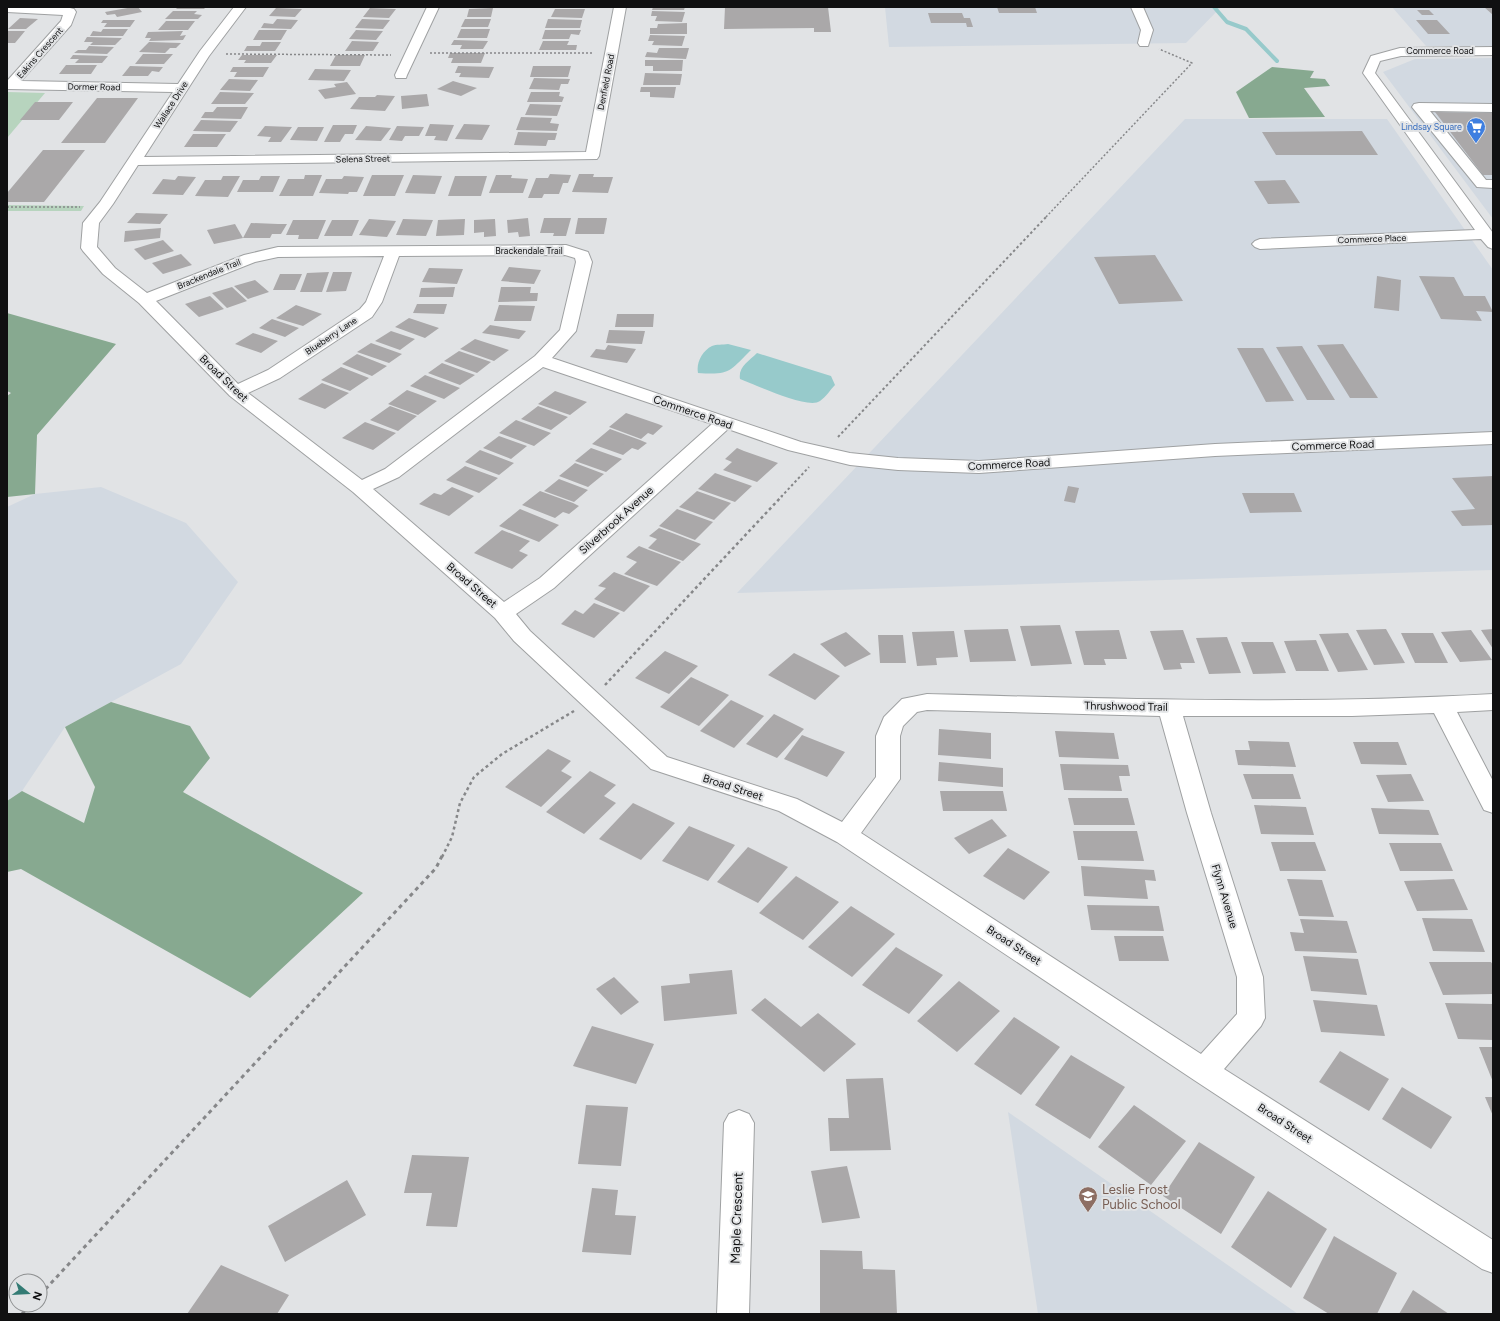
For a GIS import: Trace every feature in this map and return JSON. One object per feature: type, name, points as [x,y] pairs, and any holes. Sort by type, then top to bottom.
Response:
[{"type":"street","name":"Wallace Drive","points":[[106,204],[204,54],[240,7]]},
{"type":"street","points":[[402,75],[433,7]]},
{"type":"street","name":"Denfield Road","points":[[592,156],[620,7]]},
{"type":"street","points":[[1137,7],[1147,30],[1144,43]]},
{"type":"street","name":"Eakins Crescent","points":[[7,8],[59,10],[70,12],[67,22],[9,85]]},
{"type":"street","name":"Commerce Road","points":[[1489,239],[1369,73],[1375,59],[1400,52],[1493,51]]},
{"type":"street","name":"Dormer Road","points":[[9,85],[182,88]]},
{"type":"street","points":[[1493,108],[1419,107],[1482,184],[1493,184]]},
{"type":"street","name":"Selena Street","points":[[134,161],[592,156]]},
{"type":"street","name":"Broad Street","points":[[106,204],[91,223],[89,248],[109,271],[145,300],[236,392],[360,488],[503,613],[522,636],[659,763],[788,805],[846,835],[1204,1071],[1493,1258]]},
{"type":"street","name":"Commerce Place","points":[[1260,244],[1489,239]]},
{"type":"street","name":"Brackendale Trail","points":[[145,300],[250,258],[278,252],[566,250],[582,255],[584,262],[568,331],[541,360],[392,472],[360,488]]},
{"type":"street","name":"Blueberry Lane","points":[[236,392],[274,374],[366,313],[374,302],[393,252]]},
{"type":"street","name":"Commerce Road","points":[[541,360],[724,423],[822,453],[850,459],[898,464],[979,467],[1215,450],[1493,438]]},
{"type":"street","name":"Silverbrook Avenue","points":[[503,613],[547,583],[724,423]]},
{"type":"street","name":"Thrushwood Trail","points":[[846,835],[888,779],[888,736],[892,723],[910,705],[927,702],[1286,711],[1442,706],[1493,702]]},
{"type":"street","points":[[1442,706],[1493,804]]},
{"type":"street","name":"Flynn Avenue","points":[[1170,707],[1199,813],[1250,977],[1251,1018],[1204,1071]]},
{"type":"street","name":"Maple Crescent","points":[[733,1314],[738,1122]]},
{"type":"path","points":[[48,1286],[436,868],[452,837],[460,803],[474,776],[502,754],[591,700],[822,453],[1192,63],[1144,43]]},
{"type":"path","points":[[7,207],[88,207],[106,204]]},
{"type":"shaded area","points":[[885,7],[1221,7],[1186,43],[889,47]]},
{"type":"shaded area","points":[[1392,7],[1493,7],[1493,46],[1426,46]]},
{"type":"shaded area","points":[[1493,58],[1493,219],[1383,72],[1415,59]]},
{"type":"shaded area","points":[[1185,119],[1387,119],[1493,270],[1493,570],[737,593]]},
{"type":"shaded area","points":[[101,487],[186,523],[238,582],[181,664],[65,727],[22,791],[7,801],[7,507],[35,494]]},
{"type":"shaded area","name":"Leslie Frost Public School","points":[[1008,1112],[1298,1314],[1038,1314]]},
{"type":"green space","points":[[1272,67],[1314,71],[1310,78],[1325,79],[1330,86],[1304,88],[1325,117],[1249,118],[1236,92]]},
{"type":"green space","points":[[7,92],[45,93],[7,138]]},
{"type":"green space","points":[[7,205],[84,206],[81,211],[7,211]]},
{"type":"green space","points":[[7,313],[116,344],[37,435],[35,494],[7,497],[7,396],[11,393],[7,391]]},
{"type":"green space","points":[[111,702],[190,726],[210,758],[183,792],[363,893],[250,998],[21,869],[7,872],[7,801],[22,791],[84,823],[95,787],[65,727]]},
{"type":"water","points":[[728,344],[751,350],[738,363],[728,370],[717,373],[698,373],[700,358],[708,348],[714,345]]},
{"type":"water","points":[[757,353],[831,376],[835,385],[820,401],[814,403],[804,402],[768,391],[740,379],[742,368]]},
{"type":"building","points":[[138,7],[142,12],[117,17],[115,14],[107,15],[105,12]]},
{"type":"building","points":[[178,7],[206,7],[204,9],[176,9]]},
{"type":"building","points":[[653,7],[685,7],[684,10],[652,10]]},
{"type":"building","points":[[725,7],[828,7],[831,32],[814,32],[814,28],[724,29]]},
{"type":"building","points":[[997,7],[1035,7],[1037,13],[999,13]]},
{"type":"building","points":[[1484,7],[1493,7],[1493,15]]},
{"type":"building","points":[[276,8],[302,9],[295,17],[269,16]]},
{"type":"building","points":[[370,8],[396,9],[389,18],[363,17]]},
{"type":"building","points":[[493,8],[491,17],[467,17],[469,9]]},
{"type":"building","points":[[555,9],[585,9],[582,18],[551,17]]},
{"type":"building","points":[[1417,10],[1429,10],[1434,15],[1422,15]]},
{"type":"building","points":[[173,11],[197,11],[194,14],[202,15],[198,19],[165,19]]},
{"type":"building","points":[[652,11],[685,12],[682,22],[655,21],[657,16],[651,16]]},
{"type":"building","points":[[928,13],[962,13],[964,18],[970,18],[973,27],[967,27],[966,23],[931,23]]},
{"type":"building","points":[[20,18],[38,19],[26,29],[8,29]]},
{"type":"building","points":[[277,19],[298,20],[291,29],[261,28],[264,23],[273,24]]},
{"type":"building","points":[[362,19],[390,20],[383,29],[355,28]]},
{"type":"building","points":[[465,19],[491,19],[488,27],[461,27]]},
{"type":"building","points":[[548,19],[582,20],[580,28],[545,28]]},
{"type":"building","points":[[103,20],[135,20],[130,27],[104,27],[107,23],[101,23]]},
{"type":"building","points":[[1416,20],[1437,20],[1450,34],[1428,34]]},
{"type":"building","points":[[166,21],[195,21],[188,30],[158,30]]},
{"type":"building","points":[[687,23],[687,34],[650,34],[650,28],[657,28],[658,24]]},
{"type":"building","points":[[103,29],[128,29],[123,36],[90,36],[93,31],[101,32]]},
{"type":"building","points":[[461,29],[490,29],[487,38],[457,38]]},
{"type":"building","points":[[259,30],[287,30],[281,40],[253,40]]},
{"type":"building","points":[[356,30],[383,31],[376,40],[349,39]]},
{"type":"building","points":[[545,30],[581,30],[579,35],[571,34],[569,39],[542,39]]},
{"type":"building","points":[[7,31],[25,31],[15,43],[7,43]]},
{"type":"building","points":[[183,31],[180,36],[186,35],[183,40],[149,41],[151,38],[145,38],[148,32]]},
{"type":"building","points":[[650,35],[685,36],[682,46],[652,45],[654,41],[648,41]]},
{"type":"building","points":[[87,37],[122,38],[115,45],[90,45],[93,42],[84,42]]},
{"type":"building","points":[[454,40],[488,41],[483,49],[460,49],[462,45],[451,45]]},
{"type":"building","points":[[352,41],[379,42],[373,51],[345,51]]},
{"type":"building","points":[[543,41],[569,41],[567,45],[577,45],[576,50],[539,50]]},
{"type":"building","points":[[149,42],[181,43],[176,48],[170,48],[165,53],[139,52]]},
{"type":"building","points":[[262,42],[281,42],[275,51],[244,51],[247,46],[260,46]]},
{"type":"building","points":[[89,46],[114,47],[107,54],[74,53],[78,50],[86,50]]},
{"type":"building","points":[[659,48],[689,48],[686,59],[645,57],[647,52],[657,53]]},
{"type":"building","points":[[450,53],[485,53],[481,63],[451,63],[453,58],[448,58]]},
{"type":"building","points":[[143,54],[173,54],[164,64],[135,64]]},
{"type":"building","points":[[73,55],[108,56],[102,63],[75,63],[79,59],[70,59]]},
{"type":"building","points":[[242,55],[277,55],[271,63],[244,63],[246,60],[238,60]]},
{"type":"building","points":[[336,55],[365,55],[360,66],[330,66]]},
{"type":"building","points":[[645,60],[683,60],[682,71],[653,71],[653,66],[645,66]]},
{"type":"building","points":[[66,65],[97,65],[91,74],[59,74]]},
{"type":"building","points":[[130,66],[163,67],[159,72],[152,71],[148,76],[122,76]]},
{"type":"building","points":[[458,66],[494,67],[489,78],[459,77],[461,73],[455,73]]},
{"type":"building","points":[[533,66],[571,66],[568,77],[530,77]]},
{"type":"building","points":[[233,67],[269,67],[263,77],[234,77],[237,72],[230,72]]},
{"type":"building","points":[[315,69],[351,70],[344,81],[308,80]]},
{"type":"building","points":[[645,73],[682,74],[680,85],[643,85]]},
{"type":"building","points":[[534,78],[570,79],[568,84],[561,84],[559,90],[529,89]]},
{"type":"building","points":[[229,79],[258,80],[250,91],[220,90]]},
{"type":"building","points":[[453,81],[477,88],[461,96],[437,89]]},
{"type":"building","points":[[347,82],[356,94],[325,99],[318,90],[336,87],[334,84]]},
{"type":"building","points":[[641,87],[676,87],[674,98],[650,97],[650,92],[640,92]]},
{"type":"building","points":[[220,92],[254,93],[245,104],[211,104]]},
{"type":"building","points":[[531,92],[560,92],[559,96],[564,97],[562,102],[527,102]]},
{"type":"building","points":[[427,94],[429,106],[402,109],[401,96]]},
{"type":"building","points":[[377,95],[395,96],[385,111],[350,109],[359,97],[375,97]]},
{"type":"building","points":[[97,98],[138,98],[105,143],[61,143]]},
{"type":"building","points":[[35,102],[73,102],[59,120],[20,120]]},
{"type":"building","points":[[530,104],[561,105],[557,116],[525,115]]},
{"type":"building","points":[[217,107],[248,107],[241,119],[201,118],[205,112],[213,112]]},
{"type":"building","name":"Lindsay Square","points":[[1435,112],[1493,113],[1493,175],[1483,175]]},
{"type":"building","points":[[521,117],[552,118],[550,123],[559,124],[557,131],[516,130]]},
{"type":"building","points":[[201,120],[238,121],[230,132],[193,131]]},
{"type":"building","points":[[430,124],[454,125],[447,141],[434,140],[436,136],[425,136]]},
{"type":"building","points":[[464,124],[490,125],[482,140],[455,139]]},
{"type":"building","points":[[333,125],[357,125],[353,134],[345,134],[340,142],[324,142]]},
{"type":"building","points":[[265,126],[292,127],[281,142],[268,142],[271,137],[257,136]]},
{"type":"building","points":[[366,126],[391,128],[381,141],[355,140]]},
{"type":"building","points":[[397,126],[424,127],[419,136],[405,136],[402,141],[389,140]]},
{"type":"building","points":[[298,127],[324,127],[317,141],[290,140]]},
{"type":"building","points":[[1362,131],[1378,155],[1276,155],[1262,132]]},
{"type":"building","points":[[518,132],[557,133],[555,140],[548,140],[546,146],[514,145]]},
{"type":"building","points":[[193,134],[226,134],[217,147],[184,147]]},
{"type":"building","points":[[43,150],[85,150],[44,202],[7,202],[7,193]]},
{"type":"building","points":[[550,174],[571,175],[568,183],[563,183],[559,194],[544,194],[542,198],[528,198],[536,178],[548,178]]},
{"type":"building","points":[[579,174],[594,174],[593,177],[613,177],[608,193],[572,192]]},
{"type":"building","points":[[305,175],[322,175],[313,196],[279,196],[288,179],[304,179]]},
{"type":"building","points":[[372,175],[404,175],[395,196],[363,196]]},
{"type":"building","points":[[413,175],[442,176],[435,194],[405,193]]},
{"type":"building","points":[[496,175],[512,175],[511,178],[528,179],[523,193],[489,193]]},
{"type":"building","points":[[178,176],[196,177],[183,195],[152,194],[163,179],[175,180]]},
{"type":"building","points":[[223,176],[240,176],[228,197],[195,196],[205,180],[221,180]]},
{"type":"building","points":[[261,176],[280,176],[273,192],[237,192],[243,180],[259,180]]},
{"type":"building","points":[[344,176],[364,177],[357,192],[349,192],[348,194],[319,193],[326,179],[342,179]]},
{"type":"building","points":[[455,176],[487,176],[481,196],[448,196]]},
{"type":"building","points":[[1285,180],[1300,203],[1268,204],[1254,181]]},
{"type":"building","points":[[136,213],[168,214],[160,224],[127,223]]},
{"type":"building","points":[[528,218],[530,236],[519,237],[518,232],[508,233],[507,220]]},
{"type":"building","points":[[544,218],[571,218],[566,236],[553,236],[554,233],[540,233]]},
{"type":"building","points":[[578,218],[607,218],[604,234],[575,234]]},
{"type":"building","points":[[369,219],[396,221],[387,237],[359,235]]},
{"type":"building","points":[[403,219],[433,220],[426,236],[396,235]]},
{"type":"building","points":[[465,219],[464,235],[436,236],[438,220]]},
{"type":"building","points":[[495,219],[496,236],[484,237],[484,232],[474,233],[474,220]]},
{"type":"building","points":[[293,220],[326,220],[318,239],[298,239],[299,235],[286,235]]},
{"type":"building","points":[[332,220],[359,220],[352,236],[324,236]]},
{"type":"building","points":[[251,223],[287,224],[281,234],[272,234],[270,238],[243,238]]},
{"type":"building","points":[[235,224],[243,238],[214,244],[207,230]]},
{"type":"building","points":[[161,228],[160,238],[124,242],[125,231]]},
{"type":"building","points":[[163,240],[174,251],[145,260],[134,249]]},
{"type":"building","points":[[181,254],[192,265],[163,274],[152,263]]},
{"type":"building","points":[[1155,255],[1183,301],[1119,304],[1094,257]]},
{"type":"building","points":[[509,267],[541,270],[534,284],[501,281]]},
{"type":"building","points":[[429,268],[463,269],[457,284],[422,282]]},
{"type":"building","points":[[329,272],[322,292],[300,292],[307,273]]},
{"type":"building","points":[[333,272],[352,272],[346,291],[326,292]]},
{"type":"building","points":[[280,274],[302,274],[295,290],[273,290]]},
{"type":"building","points":[[1377,276],[1401,280],[1399,311],[1374,308]]},
{"type":"building","points":[[1419,276],[1454,277],[1464,296],[1485,296],[1493,312],[1476,311],[1482,321],[1441,319]]},
{"type":"building","points":[[255,280],[269,292],[248,299],[234,286]]},
{"type":"building","points":[[232,287],[247,301],[227,308],[212,293]]},
{"type":"building","points":[[455,287],[453,297],[419,297],[421,288]]},
{"type":"building","points":[[501,287],[531,287],[530,293],[538,293],[537,301],[498,302]]},
{"type":"building","points":[[210,296],[224,309],[199,317],[185,304]]},
{"type":"building","points":[[417,304],[447,304],[444,314],[413,313]]},
{"type":"building","points":[[296,305],[322,314],[303,326],[276,318]]},
{"type":"building","points":[[499,305],[535,306],[531,321],[494,321]]},
{"type":"building","points":[[617,314],[654,314],[653,327],[615,327]]},
{"type":"building","points":[[409,318],[439,328],[425,338],[395,327]]},
{"type":"building","points":[[272,319],[299,328],[285,337],[259,328]]},
{"type":"building","points":[[490,325],[526,331],[519,339],[482,333]]},
{"type":"building","points":[[609,330],[645,331],[642,344],[606,343]]},
{"type":"building","points":[[391,331],[415,339],[400,350],[375,341]]},
{"type":"building","points":[[253,333],[278,341],[261,353],[235,344]]},
{"type":"building","points":[[475,339],[509,350],[494,361],[460,349]]},
{"type":"building","points":[[371,343],[402,354],[389,363],[357,352]]},
{"type":"building","points":[[1343,344],[1378,398],[1350,398],[1317,345]]},
{"type":"building","points":[[608,345],[636,349],[627,363],[590,357],[596,349],[605,350]]},
{"type":"building","points":[[1302,346],[1335,400],[1307,400],[1276,347]]},
{"type":"building","points":[[1237,348],[1263,348],[1294,401],[1266,402]]},
{"type":"building","points":[[459,351],[491,362],[477,373],[444,361]]},
{"type":"building","points":[[357,354],[387,366],[372,376],[342,364]]},
{"type":"building","points":[[442,363],[475,375],[460,385],[428,373]]},
{"type":"building","points":[[341,367],[369,378],[350,391],[321,380]]},
{"type":"building","points":[[425,375],[460,388],[444,399],[410,386]]},
{"type":"building","points":[[322,383],[349,393],[325,409],[298,399]]},
{"type":"building","points":[[407,390],[437,401],[418,415],[388,404]]},
{"type":"building","points":[[555,391],[587,402],[570,415],[538,404]]},
{"type":"building","points":[[390,406],[417,416],[398,431],[370,420]]},
{"type":"building","points":[[538,406],[568,417],[551,430],[521,419]]},
{"type":"building","points":[[626,413],[663,426],[653,435],[648,433],[641,439],[609,427]]},
{"type":"building","points":[[516,420],[551,433],[534,446],[499,433]]},
{"type":"building","points":[[365,422],[396,433],[373,450],[342,438]]},
{"type":"building","points":[[610,429],[647,443],[638,450],[632,448],[623,455],[592,444]]},
{"type":"building","points":[[499,436],[527,446],[511,459],[483,448]]},
{"type":"building","points":[[591,448],[622,459],[606,472],[575,461]]},
{"type":"building","points":[[737,448],[778,463],[757,482],[723,470],[732,462],[725,459]]},
{"type":"building","points":[[480,450],[514,463],[499,475],[465,462]]},
{"type":"building","points":[[575,463],[604,474],[588,487],[559,476]]},
{"type":"building","points":[[465,466],[498,478],[479,493],[446,480]]},
{"type":"building","points":[[715,473],[752,486],[735,502],[698,489]]},
{"type":"building","points":[[1493,476],[1493,525],[1462,526],[1451,511],[1475,509],[1452,478]]},
{"type":"building","points":[[559,479],[588,490],[574,502],[544,491]]},
{"type":"building","points":[[1068,486],[1079,488],[1075,503],[1064,501]]},
{"type":"building","points":[[452,487],[474,496],[449,516],[419,504],[434,493],[441,495]]},
{"type":"building","points":[[540,491],[579,506],[569,514],[563,512],[555,518],[522,505]]},
{"type":"building","points":[[697,491],[731,503],[714,520],[679,507]]},
{"type":"building","points":[[1242,493],[1294,493],[1302,512],[1250,513]]},
{"type":"building","points":[[520,509],[559,525],[539,542],[499,526]]},
{"type":"building","points":[[677,509],[713,522],[695,540],[659,526]]},
{"type":"building","points":[[659,528],[701,544],[683,561],[648,548],[657,539],[649,536]]},
{"type":"building","points":[[502,530],[530,541],[519,551],[528,555],[512,569],[474,553]]},
{"type":"building","points":[[639,546],[681,562],[657,586],[624,574],[637,562],[626,557]]},
{"type":"building","points":[[614,572],[650,586],[624,612],[594,599],[606,588],[598,586]]},
{"type":"building","points":[[594,603],[620,613],[594,638],[561,624],[575,610],[583,614]]},
{"type":"building","points":[[1060,625],[1072,664],[1031,666],[1020,626]]},
{"type":"building","points":[[1008,629],[1016,661],[970,662],[964,630]]},
{"type":"building","points":[[1386,629],[1405,663],[1374,665],[1356,630]]},
{"type":"building","points":[[1493,629],[1493,649],[1481,630]]},
{"type":"building","points":[[1119,630],[1127,659],[1104,659],[1106,665],[1084,665],[1075,631]]},
{"type":"building","points":[[1183,630],[1195,663],[1180,663],[1182,669],[1164,670],[1150,631]]},
{"type":"building","points":[[1471,630],[1492,660],[1460,662],[1441,632]]},
{"type":"building","points":[[954,631],[958,657],[936,658],[937,665],[917,666],[912,632]]},
{"type":"building","points":[[846,632],[871,654],[845,667],[820,644]]},
{"type":"building","points":[[1348,633],[1368,670],[1338,672],[1319,634]]},
{"type":"building","points":[[1401,633],[1433,633],[1448,663],[1415,663]]},
{"type":"building","points":[[878,635],[903,635],[906,663],[880,663]]},
{"type":"building","points":[[1227,637],[1241,673],[1209,674],[1196,638]]},
{"type":"building","points":[[1316,640],[1329,671],[1296,671],[1284,641]]},
{"type":"building","points":[[1241,642],[1273,642],[1286,673],[1253,674]]},
{"type":"building","points":[[665,651],[698,666],[669,694],[635,678]]},
{"type":"building","points":[[794,653],[840,676],[815,700],[768,675]]},
{"type":"building","points":[[691,677],[729,695],[699,726],[660,707]]},
{"type":"building","points":[[731,700],[764,716],[734,748],[700,731]]},
{"type":"building","points":[[774,714],[804,729],[777,758],[746,744]]},
{"type":"building","points":[[939,729],[991,733],[991,759],[938,755]]},
{"type":"building","points":[[1055,731],[1114,733],[1119,759],[1059,757]]},
{"type":"building","points":[[802,735],[845,752],[827,777],[784,759]]},
{"type":"building","points":[[1248,741],[1289,742],[1296,767],[1238,765],[1235,750],[1250,750]]},
{"type":"building","points":[[1353,742],[1398,742],[1407,765],[1361,764]]},
{"type":"building","points":[[548,749],[571,761],[561,771],[572,777],[541,807],[505,787]]},
{"type":"building","points":[[939,762],[1003,768],[1003,787],[938,781]]},
{"type":"building","points":[[1060,764],[1128,765],[1130,776],[1119,776],[1122,791],[1064,790]]},
{"type":"building","points":[[590,771],[616,785],[604,796],[616,803],[584,834],[546,812]]},
{"type":"building","points":[[1243,774],[1293,774],[1301,799],[1252,799]]},
{"type":"building","points":[[1411,774],[1424,801],[1388,802],[1376,775]]},
{"type":"building","points":[[940,791],[1003,791],[1007,811],[943,811]]},
{"type":"building","points":[[1068,798],[1128,798],[1135,825],[1074,825]]},
{"type":"building","points":[[633,803],[675,823],[641,860],[599,839]]},
{"type":"building","points":[[1254,805],[1306,807],[1314,835],[1261,834]]},
{"type":"building","points":[[1371,808],[1429,810],[1439,835],[1379,834]]},
{"type":"building","points":[[992,819],[1007,836],[969,854],[954,838]]},
{"type":"building","points":[[689,826],[735,845],[708,881],[662,861]]},
{"type":"building","points":[[1073,831],[1137,831],[1144,861],[1078,860]]},
{"type":"building","points":[[1271,842],[1315,842],[1326,871],[1280,871]]},
{"type":"building","points":[[1389,843],[1441,843],[1453,871],[1400,871]]},
{"type":"building","points":[[748,847],[788,867],[758,903],[717,882]]},
{"type":"building","points":[[1008,848],[1050,872],[1024,900],[983,876]]},
{"type":"building","points":[[1081,866],[1154,870],[1156,881],[1145,880],[1148,899],[1084,896]]},
{"type":"building","points":[[796,876],[839,902],[803,940],[759,913]]},
{"type":"building","points":[[1287,879],[1322,880],[1334,917],[1299,916]]},
{"type":"building","points":[[1454,879],[1468,910],[1417,911],[1404,881]]},
{"type":"building","points":[[1087,905],[1159,906],[1164,931],[1091,930]]},
{"type":"building","points":[[851,906],[895,934],[852,977],[808,947]]},
{"type":"building","points":[[1422,918],[1472,919],[1485,952],[1433,951]]},
{"type":"building","points":[[1300,919],[1347,921],[1357,953],[1295,951],[1290,932],[1304,933]]},
{"type":"building","points":[[1114,936],[1163,936],[1169,961],[1119,961]]},
{"type":"building","points":[[896,947],[943,975],[909,1014],[862,985]]},
{"type":"building","points":[[1303,956],[1358,959],[1367,995],[1311,991]]},
{"type":"building","points":[[1429,962],[1491,962],[1493,965],[1493,994],[1443,995]]},
{"type":"building","points":[[732,970],[737,1014],[664,1021],[661,986],[690,983],[689,974]]},
{"type":"building","points":[[614,977],[639,1002],[621,1015],[596,989]]},
{"type":"building","points":[[959,981],[1000,1011],[957,1052],[917,1021]]},
{"type":"building","points":[[765,998],[801,1027],[818,1013],[856,1044],[824,1072],[751,1010]]},
{"type":"building","points":[[1313,1000],[1377,1005],[1385,1036],[1321,1032]]},
{"type":"building","points":[[1445,1003],[1493,1004],[1493,1040],[1458,1039]]},
{"type":"building","points":[[1014,1017],[1060,1047],[1021,1095],[974,1064]]},
{"type":"building","points":[[592,1026],[654,1044],[636,1084],[573,1066]]},
{"type":"building","points":[[1479,1047],[1493,1047],[1493,1082]]},
{"type":"building","points":[[1340,1051],[1389,1079],[1369,1111],[1319,1082]]},
{"type":"building","points":[[1071,1055],[1125,1087],[1090,1139],[1035,1105]]},
{"type":"building","points":[[883,1078],[891,1150],[830,1151],[828,1118],[849,1118],[846,1079]]},
{"type":"building","points":[[1402,1087],[1452,1117],[1431,1149],[1382,1119]]},
{"type":"building","points":[[1485,1097],[1493,1097],[1493,1116]]},
{"type":"building","points":[[586,1105],[628,1107],[621,1166],[578,1164]]},
{"type":"building","points":[[1134,1105],[1186,1141],[1151,1185],[1098,1147]]},
{"type":"building","points":[[1199,1142],[1255,1177],[1221,1234],[1163,1196]]},
{"type":"building","points":[[412,1155],[469,1157],[457,1227],[426,1226],[432,1193],[404,1193]]},
{"type":"building","points":[[847,1166],[860,1218],[822,1223],[811,1171]]},
{"type":"building","points":[[347,1180],[366,1215],[285,1262],[268,1226]]},
{"type":"building","points":[[592,1188],[618,1190],[615,1215],[636,1216],[631,1255],[582,1252]]},
{"type":"building","points":[[1268,1191],[1327,1229],[1291,1288],[1231,1247]]},
{"type":"building","points":[[1334,1236],[1397,1273],[1377,1314],[1329,1314],[1303,1298]]},
{"type":"building","points":[[820,1250],[862,1251],[863,1269],[895,1270],[897,1314],[820,1314]]},
{"type":"building","points":[[221,1265],[289,1295],[277,1314],[187,1314]]},
{"type":"building","points":[[1413,1290],[1449,1314],[1399,1314]]},
{"type":"waterway","points":[[1214,7],[1227,22],[1246,29],[1277,61]]},
{"type":"place","name":"Lindsay Square","points":[[1476,144]]},
{"type":"place","name":"Leslie Frost Public School","points":[[1088,1213]]}]
